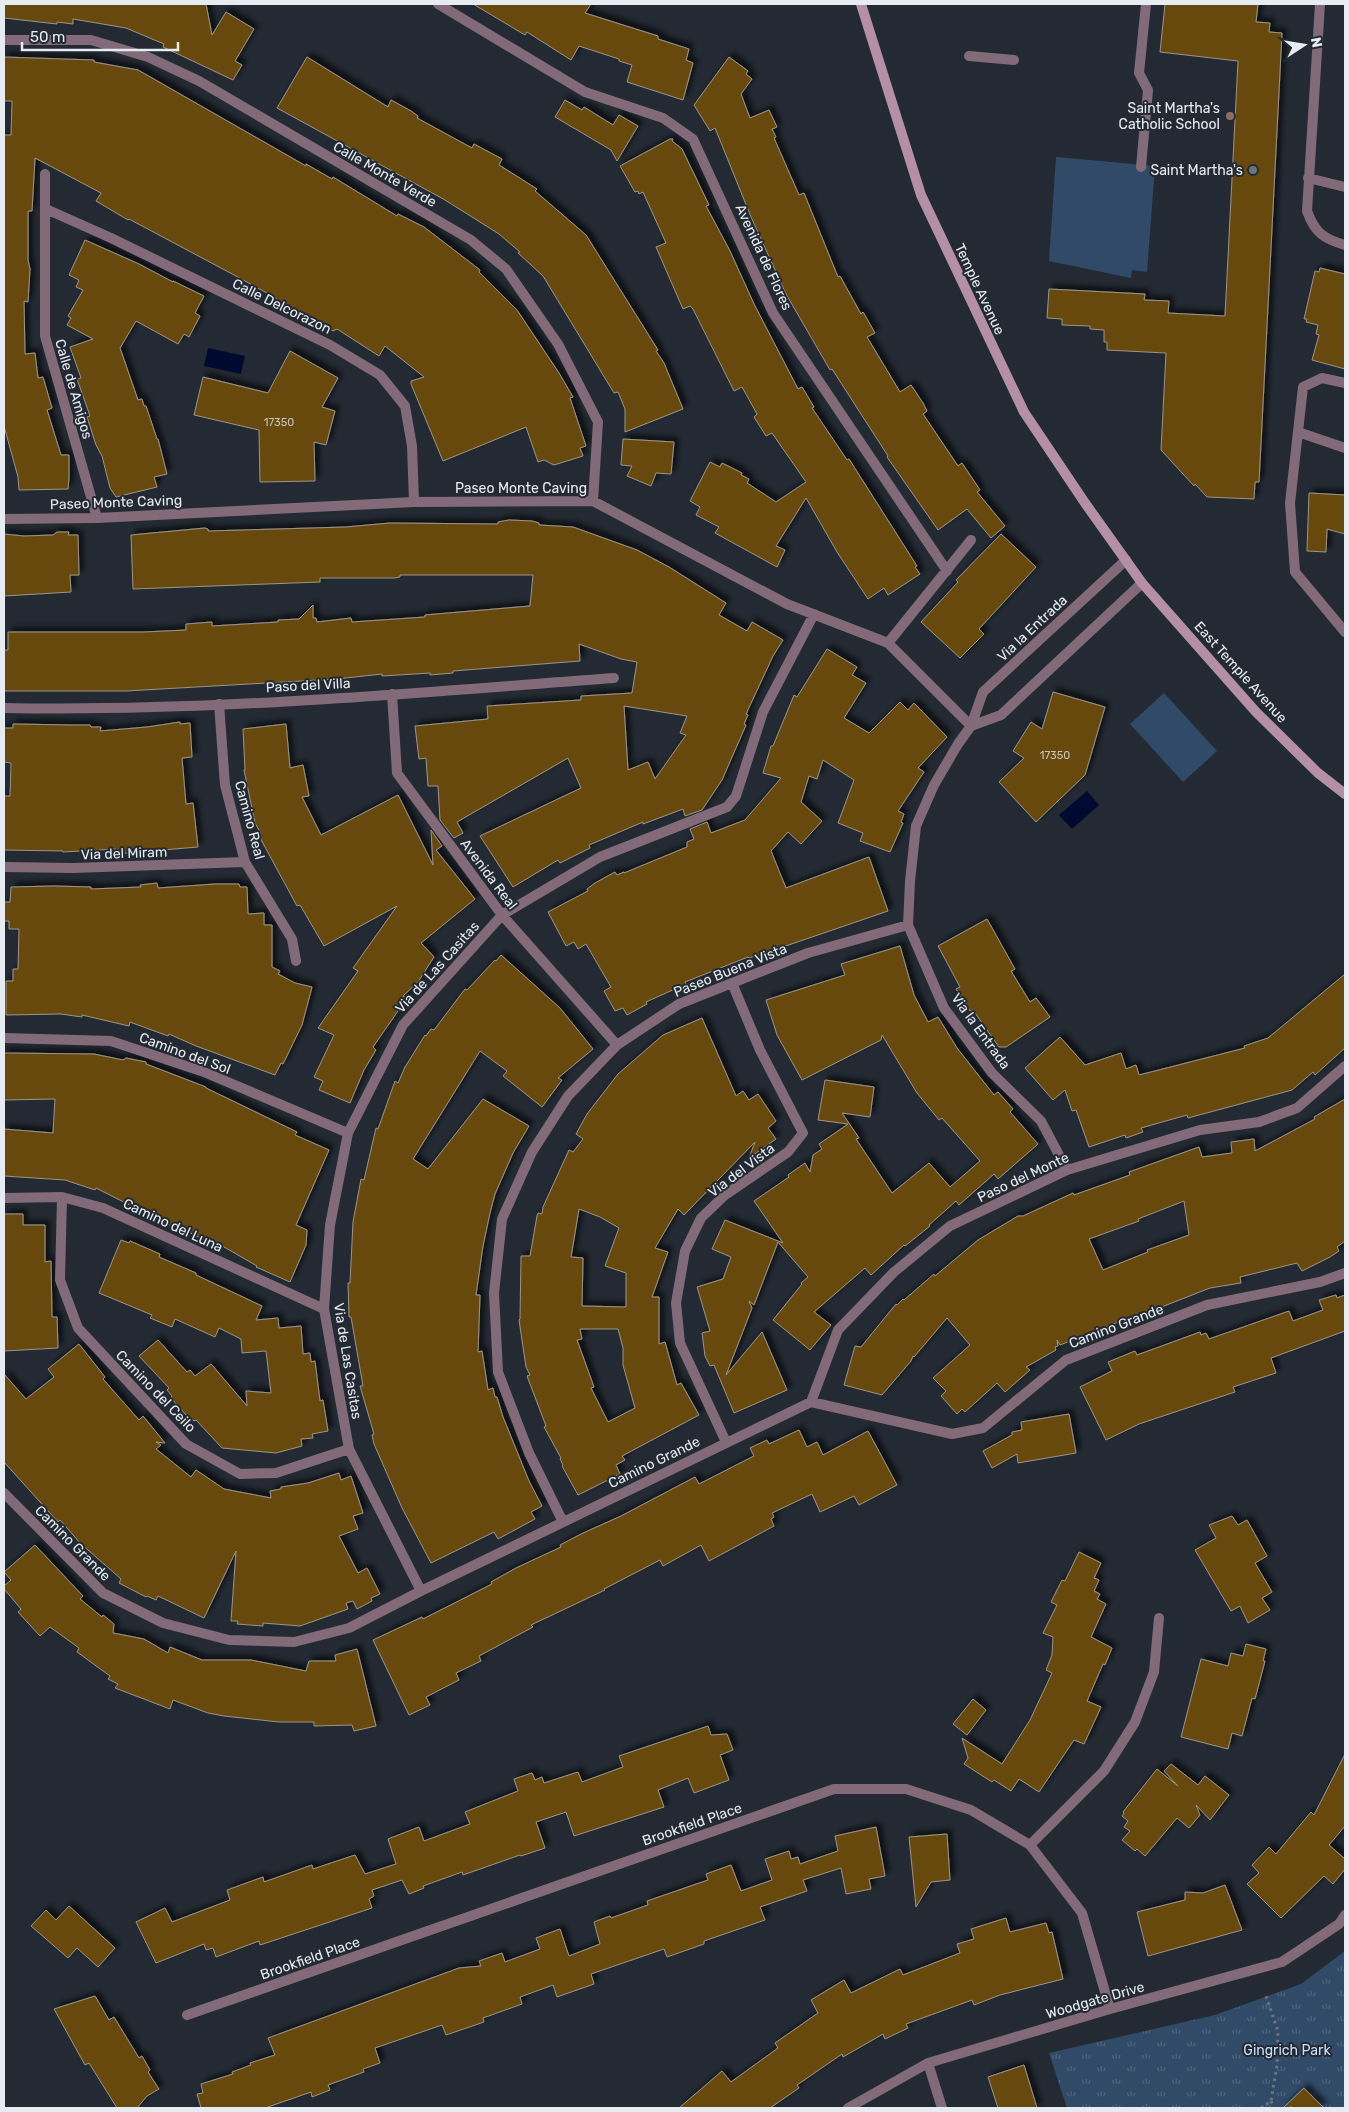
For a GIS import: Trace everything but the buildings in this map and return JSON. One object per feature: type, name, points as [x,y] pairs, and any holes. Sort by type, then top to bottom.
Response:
[{"type":"main road","name":"Temple Avenue","points":[[861,4],[921,195],[1024,412],[1126,560]]},
{"type":"main road","name":"East Temple Avenue","points":[[1126,560],[1142,583],[1256,712],[1318,772],[1345,794]]},
{"type":"street","points":[[1141,167],[1148,90],[1139,73],[1146,4]]},
{"type":"street","points":[[1320,4],[1307,211],[1312,224],[1329,240],[1345,245]]},
{"type":"street","name":"Avenida de Flores","points":[[445,6],[585,92],[663,118],[693,139],[773,313],[947,571]]},
{"type":"street","name":"Calle Monte Verde","points":[[4,40],[91,40],[148,58],[199,81],[471,240],[506,269],[558,344],[598,422],[593,501]]},
{"type":"street","points":[[970,56],[1014,60]]},
{"type":"street","name":"Calle de Amigos","points":[[45,174],[45,336],[97,518]]},
{"type":"street","points":[[1308,178],[1345,187]]},
{"type":"street","name":"Calle Delcorazon","points":[[46,209],[111,238],[330,344],[380,374],[405,406],[412,446],[414,502]]},
{"type":"street","points":[[1345,383],[1322,378],[1303,387],[1290,503],[1295,572],[1345,632]]},
{"type":"street","points":[[1298,432],[1345,448]]},
{"type":"street","name":"Paseo Monte Caving","points":[[4,519],[97,518],[414,502],[593,501],[787,604],[888,643],[972,726]]},
{"type":"street","points":[[888,643],[971,540]]},
{"type":"street","name":"Via la Entrada","points":[[1067,1170],[1041,1120],[992,1073],[944,1008],[908,925],[910,881],[916,826],[934,784],[958,744],[972,726],[983,692],[1126,560]]},
{"type":"street","points":[[972,726],[1001,715],[1142,583]]},
{"type":"street","name":"Via de Las Casitas","points":[[421,1591],[349,1448],[324,1310],[330,1225],[348,1133],[403,1025],[502,915],[600,857],[727,807],[736,796],[763,712],[814,614]]},
{"type":"street","name":"Paso del Villa","points":[[4,708],[83,709],[219,704],[614,678]]},
{"type":"street","name":"Avenida Real","points":[[392,694],[397,773],[502,915],[617,1045]]},
{"type":"street","name":"Camino Real","points":[[219,704],[225,785],[245,862],[292,938],[296,961]]},
{"type":"street","name":"Via del Miram","points":[[4,867],[73,868],[245,862]]},
{"type":"street","name":"Paseo Buena Vista","points":[[563,1522],[529,1453],[498,1372],[494,1293],[502,1218],[532,1152],[568,1096],[617,1045],[679,1004],[808,953],[908,925]]},
{"type":"street","name":"Via del Vista","points":[[726,1442],[680,1343],[676,1303],[685,1251],[701,1218],[725,1195],[788,1152],[803,1132],[760,1050],[732,983]]},
{"type":"street","name":"Camino del Sol","points":[[4,1038],[111,1041],[204,1072],[348,1133]]},
{"type":"street","name":"Paso del Monte","points":[[811,1402],[838,1330],[894,1272],[950,1226],[1067,1170],[1200,1130],[1259,1122],[1297,1108],[1345,1066]]},
{"type":"street","name":"Camino del Luna","points":[[4,1198],[62,1197],[103,1208],[324,1310]]},
{"type":"street","name":"Camino del Ceilo","points":[[62,1197],[60,1280],[78,1328],[186,1444],[240,1474],[276,1473],[349,1448]]},
{"type":"street","name":"Camino Grande","points":[[4,1493],[103,1593],[163,1623],[229,1640],[294,1642],[349,1628],[421,1591],[811,1402],[952,1434],[983,1428],[1066,1360],[1207,1305],[1320,1282],[1345,1273]]},
{"type":"street","points":[[1030,1845],[1104,1771],[1135,1722],[1154,1672],[1159,1618]]},
{"type":"street","name":"Brookfield Place","points":[[187,2015],[834,1789],[906,1789],[971,1810],[1030,1845],[1082,1913],[1110,2009]]},
{"type":"street","name":"Woodgate Drive","points":[[848,2108],[928,2062],[1110,2009],[1282,1962],[1339,1924],[1345,1916]]},
{"type":"street","points":[[928,2062],[942,2108]]},
{"type":"path","points":[[1266,1996],[1278,2031],[1277,2065],[1271,2100],[1274,2108]]},
{"type":"path","points":[[1261,2108],[1271,2100]]},
{"type":"green space","points":[[1056,157],[1155,166],[1147,272],[1132,270],[1131,278],[1049,261]]},
{"type":"green space","points":[[1164,693],[1217,751],[1183,782],[1130,724]]},
{"type":"green space","name":"Gingrich Park","points":[[1345,1951],[1345,2108],[1067,2108],[1049,2053],[1215,2015],[1301,1984]]},
{"type":"shaded area","points":[[208,348],[245,356],[241,374],[204,366]]},
{"type":"shaded area","points":[[1087,791],[1099,805],[1072,829],[1059,815]]},
{"type":"place","name":"Saint Martha's Catholic School","points":[[1230,116]]},
{"type":"place","name":"Saint Martha's","points":[[1253,170]]}]
